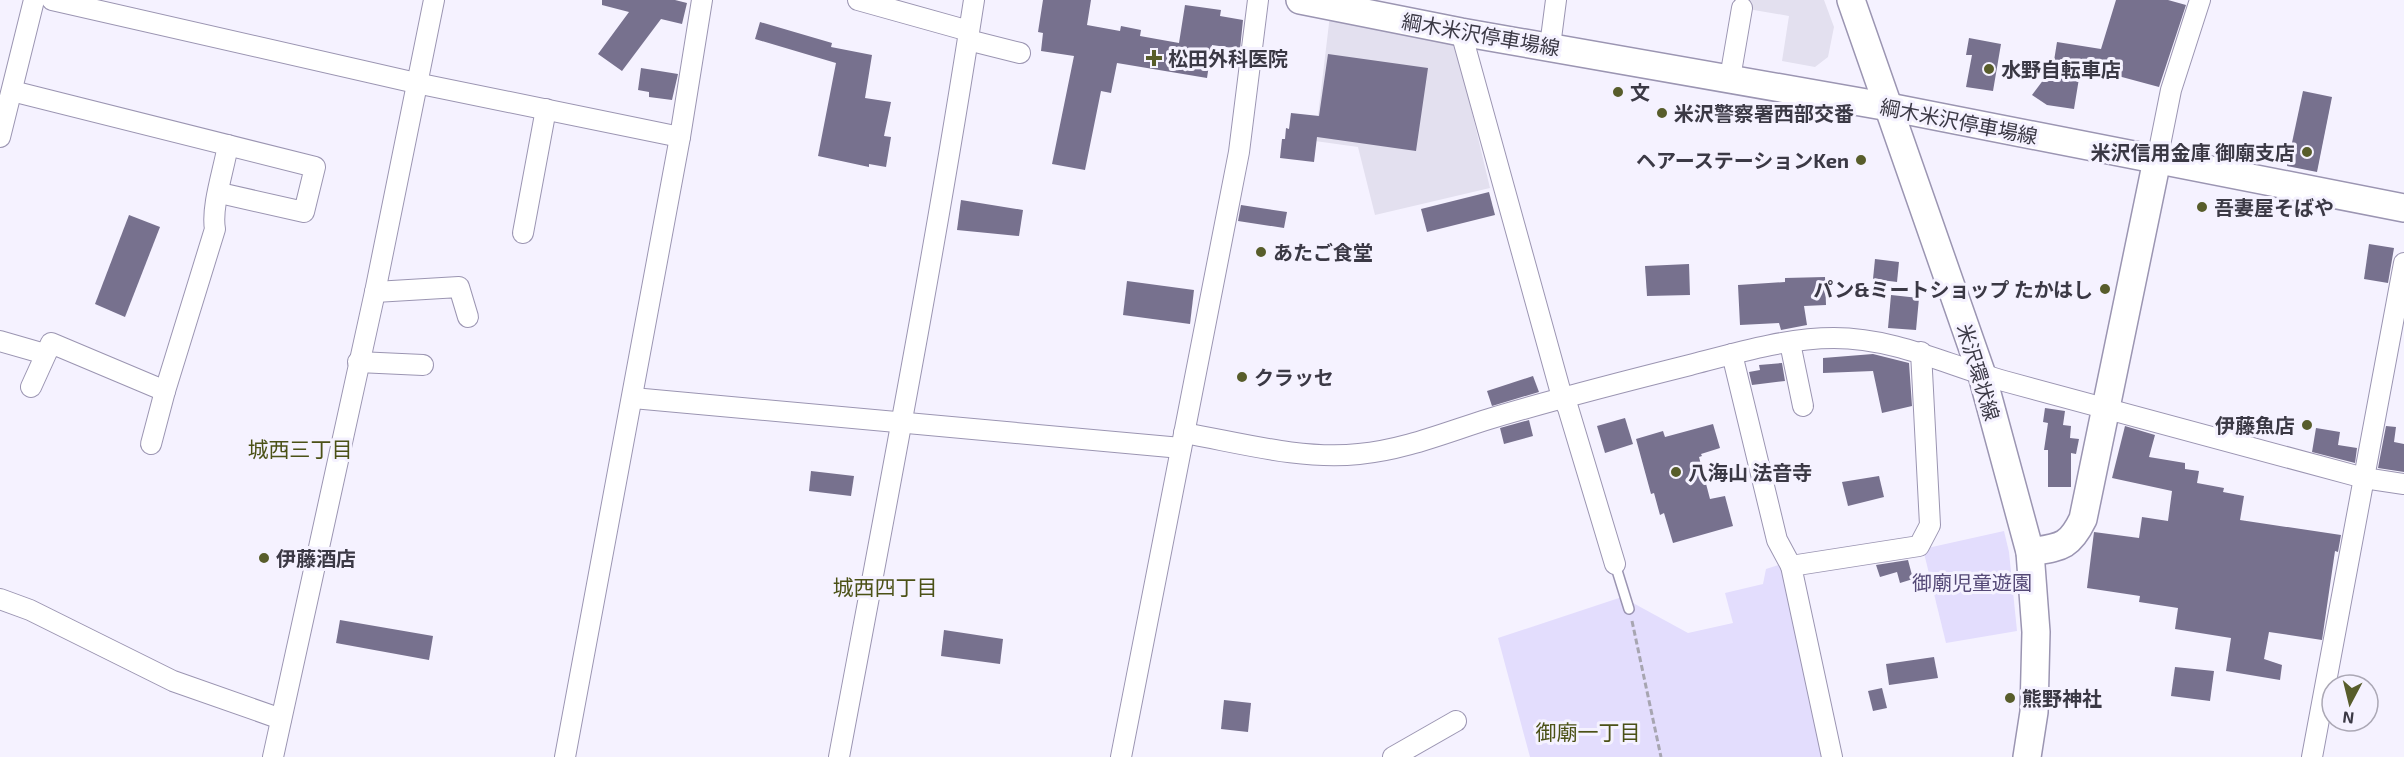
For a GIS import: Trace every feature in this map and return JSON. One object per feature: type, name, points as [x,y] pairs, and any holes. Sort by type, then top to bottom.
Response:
[{"type":"main road","name":"綱木米沢停車場線","points":[[1300,0],[1461,32],[1889,107],[2404,208]]},
{"type":"main road","name":"米沢環状線","points":[[1851,0],[1982,375],[2030,552],[2035,666],[2034,712],[2027,757]]},
{"type":"main road","points":[[2030,552],[2058,548],[2073,539],[2083,519],[2157,160]]},
{"type":"street","points":[[0,137],[34,0]]},
{"type":"street","points":[[52,0],[416,83],[680,137]]},
{"type":"street","points":[[273,757],[375,292],[434,0]]},
{"type":"street","points":[[565,757],[633,398],[702,0]]},
{"type":"street","points":[[858,0],[1020,52]]},
{"type":"street","points":[[839,757],[902,420],[974,0]]},
{"type":"street","points":[[1121,757],[1239,152],[1258,0]]},
{"type":"street","points":[[1550,46],[1556,0]]},
{"type":"street","points":[[2157,160],[2171,90],[2200,0]]},
{"type":"street","points":[[1730,78],[1743,4]]},
{"type":"street","points":[[1461,32],[1562,397],[1568,408],[1615,564]]},
{"type":"street","points":[[12,91],[315,167],[304,212],[220,193]]},
{"type":"street","points":[[523,233],[546,109]]},
{"type":"street","points":[[151,444],[215,229],[213,215],[220,193],[228,145]]},
{"type":"street","points":[[2312,757],[2404,263]]},
{"type":"street","points":[[375,292],[459,287],[468,317]]},
{"type":"street","points":[[633,398],[1182,440],[1308,454],[1359,454],[1399,447],[1562,397],[1732,354],[1790,343],[1845,339],[1880,342],[1921,352],[1982,375],[2106,409],[2364,478],[2404,484]]},
{"type":"street","points":[[0,341],[45,354]]},
{"type":"street","points":[[30,387],[51,343],[165,391]]},
{"type":"street","points":[[1790,343],[1803,406]]},
{"type":"street","points":[[1791,566],[1919,546],[1929,525],[1921,352]]},
{"type":"street","points":[[1732,354],[1777,540],[1791,566],[1832,757]]},
{"type":"street","points":[[358,362],[423,365]]},
{"type":"street","points":[[0,599],[30,610],[173,681],[281,719]]},
{"type":"street","points":[[1393,757],[1456,721]]},
{"type":"lane","points":[[1615,564],[1629,609]]},
{"type":"path","points":[[1629,609],[1661,757]]},
{"type":"shaded area","points":[[1749,0],[1824,0],[1834,27],[1828,57],[1815,67],[1782,61],[1789,16],[1748,9]]},
{"type":"shaded area","points":[[1330,15],[1454,37],[1490,188],[1375,215],[1358,147],[1315,141]]},
{"type":"green space","name":"御廟児童遊園","points":[[2004,531],[2009,552],[2017,631],[1946,643],[1923,549]]},
{"type":"green space","points":[[1785,563],[1828,757],[1530,757],[1498,638],[1622,597],[1688,633],[1733,623],[1725,593],[1763,584],[1766,569]]},
{"type":"building","points":[[602,0],[675,0],[687,3],[682,24],[661,19],[622,71],[598,54],[629,12],[602,5]]},
{"type":"building","points":[[1043,0],[1091,0],[1087,25],[1120,31],[1121,26],[1141,30],[1140,36],[1179,43],[1185,5],[1221,10],[1220,16],[1243,20],[1240,49],[1212,45],[1207,78],[1117,63],[1111,93],[1101,91],[1085,170],[1052,164],[1074,56],[1041,51],[1043,33],[1038,32]]},
{"type":"building","points":[[2116,0],[2168,0],[2186,5],[2159,87],[2081,66],[2074,109],[2047,105],[2032,95],[2053,67],[2057,42],[2101,49]]},
{"type":"building","points":[[760,22],[832,43],[831,47],[872,55],[865,98],[891,102],[884,136],[891,137],[886,167],[869,164],[869,167],[818,156],[836,63],[755,39]]},
{"type":"building","points":[[1969,38],[2001,44],[1993,91],[1966,87],[1972,55],[1966,55]]},
{"type":"building","points":[[1328,54],[1428,68],[1416,151],[1317,137],[1314,162],[1280,158],[1282,139],[1285,139],[1286,128],[1289,129],[1291,113],[1319,116]]},
{"type":"building","points":[[641,68],[678,74],[672,100],[649,97],[649,92],[638,90]]},
{"type":"building","points":[[2303,91],[2332,97],[2317,172],[2287,166]]},
{"type":"building","points":[[1489,192],[1495,215],[1427,232],[1421,209]]},
{"type":"building","points":[[961,200],[1023,210],[1019,236],[957,230]]},
{"type":"building","points":[[1241,205],[1287,212],[1284,228],[1238,221]]},
{"type":"building","points":[[129,215],[160,227],[125,317],[95,304]]},
{"type":"building","points":[[2369,244],[2394,248],[2388,283],[2364,279]]},
{"type":"building","points":[[1875,259],[1899,262],[1897,282],[1873,279]]},
{"type":"building","points":[[1689,264],[1690,295],[1647,296],[1645,266]]},
{"type":"building","points":[[1825,277],[1826,305],[1804,306],[1807,325],[1781,330],[1779,323],[1740,325],[1738,285],[1785,282],[1785,278]]},
{"type":"building","points":[[1127,281],[1194,290],[1190,324],[1123,315]]},
{"type":"building","points":[[1891,295],[1919,298],[1916,330],[1888,328]]},
{"type":"building","points":[[1873,354],[1909,363],[1912,406],[1882,413],[1873,371],[1823,373],[1823,358]]},
{"type":"building","points":[[1782,363],[1785,381],[1752,385],[1749,372],[1760,370],[1759,365]]},
{"type":"building","points":[[1533,376],[1539,392],[1492,406],[1487,391]]},
{"type":"building","points":[[2045,408],[2065,411],[2063,425],[2071,426],[2070,438],[2079,439],[2076,454],[2071,453],[2071,487],[2048,487],[2048,450],[2044,450],[2048,423],[2043,422]]},
{"type":"building","points":[[1625,418],[1633,444],[1605,453],[1597,426]]},
{"type":"building","points":[[1529,420],[1533,436],[1504,444],[1500,428]]},
{"type":"building","points":[[1713,424],[1720,448],[1701,454],[1702,456],[1699,457],[1710,499],[1725,496],[1733,526],[1673,543],[1664,513],[1660,515],[1654,493],[1651,494],[1636,439],[1663,431],[1665,437]]},
{"type":"building","points":[[2125,426],[2155,435],[2149,457],[2185,463],[2185,469],[2199,471],[2197,483],[2224,488],[2223,492],[2244,496],[2240,520],[2341,535],[2338,552],[2335,551],[2322,640],[2269,632],[2264,659],[2282,665],[2280,680],[2226,671],[2231,638],[2175,629],[2178,608],[2139,602],[2140,596],[2087,588],[2094,532],[2139,538],[2142,517],[2168,521],[2172,491],[2112,478]]},
{"type":"building","points":[[2386,426],[2396,427],[2394,442],[2404,444],[2404,472],[2378,468]]},
{"type":"building","points":[[2316,428],[2340,432],[2338,445],[2357,448],[2355,463],[2312,452]]},
{"type":"building","points":[[811,471],[854,476],[851,496],[809,491]]},
{"type":"building","points":[[1879,476],[1884,497],[1848,506],[1842,482]]},
{"type":"building","points":[[1908,560],[1913,579],[1900,583],[1897,572],[1880,577],[1876,565]]},
{"type":"building","points":[[340,620],[433,636],[429,660],[336,643]]},
{"type":"building","points":[[944,630],[1003,639],[1000,664],[941,656]]},
{"type":"building","points":[[1934,657],[1938,678],[1889,685],[1886,664]]},
{"type":"building","points":[[2175,667],[2214,671],[2210,701],[2171,696]]},
{"type":"building","points":[[1882,688],[1887,708],[1873,711],[1868,691]]},
{"type":"building","points":[[1224,700],[1251,703],[1248,732],[1221,729]]},
{"type":"place","name":"松田外科医院","points":[[1154,58]]},
{"type":"place","name":"水野自転車店","points":[[1989,69]]},
{"type":"place","name":"文","points":[[1618,92]]},
{"type":"place","name":"米沢警察署西部交番","points":[[1662,113]]},
{"type":"place","name":"米沢信用金庫 御廟支店","points":[[2307,152]]},
{"type":"place","name":"ヘアーステーションKen","points":[[1861,160]]},
{"type":"place","name":"吾妻屋そばや","points":[[2202,207]]},
{"type":"place","name":"あたご食堂","points":[[1261,252]]},
{"type":"place","name":"パン&ミートショップ たかはし","points":[[2105,289]]},
{"type":"place","name":"クラッセ","points":[[1242,377]]},
{"type":"place","name":"伊藤魚店","points":[[2307,425]]},
{"type":"place","name":"八海山 法音寺","points":[[1676,472]]},
{"type":"place","name":"伊藤酒店","points":[[264,558]]},
{"type":"place","name":"熊野神社","points":[[2010,698]]},
{"type":"district","name":"城西三丁目","points":[[300,448]]},
{"type":"district","name":"城西四丁目","points":[[885,586]]},
{"type":"district","name":"御廟一丁目","points":[[1588,731]]}]
